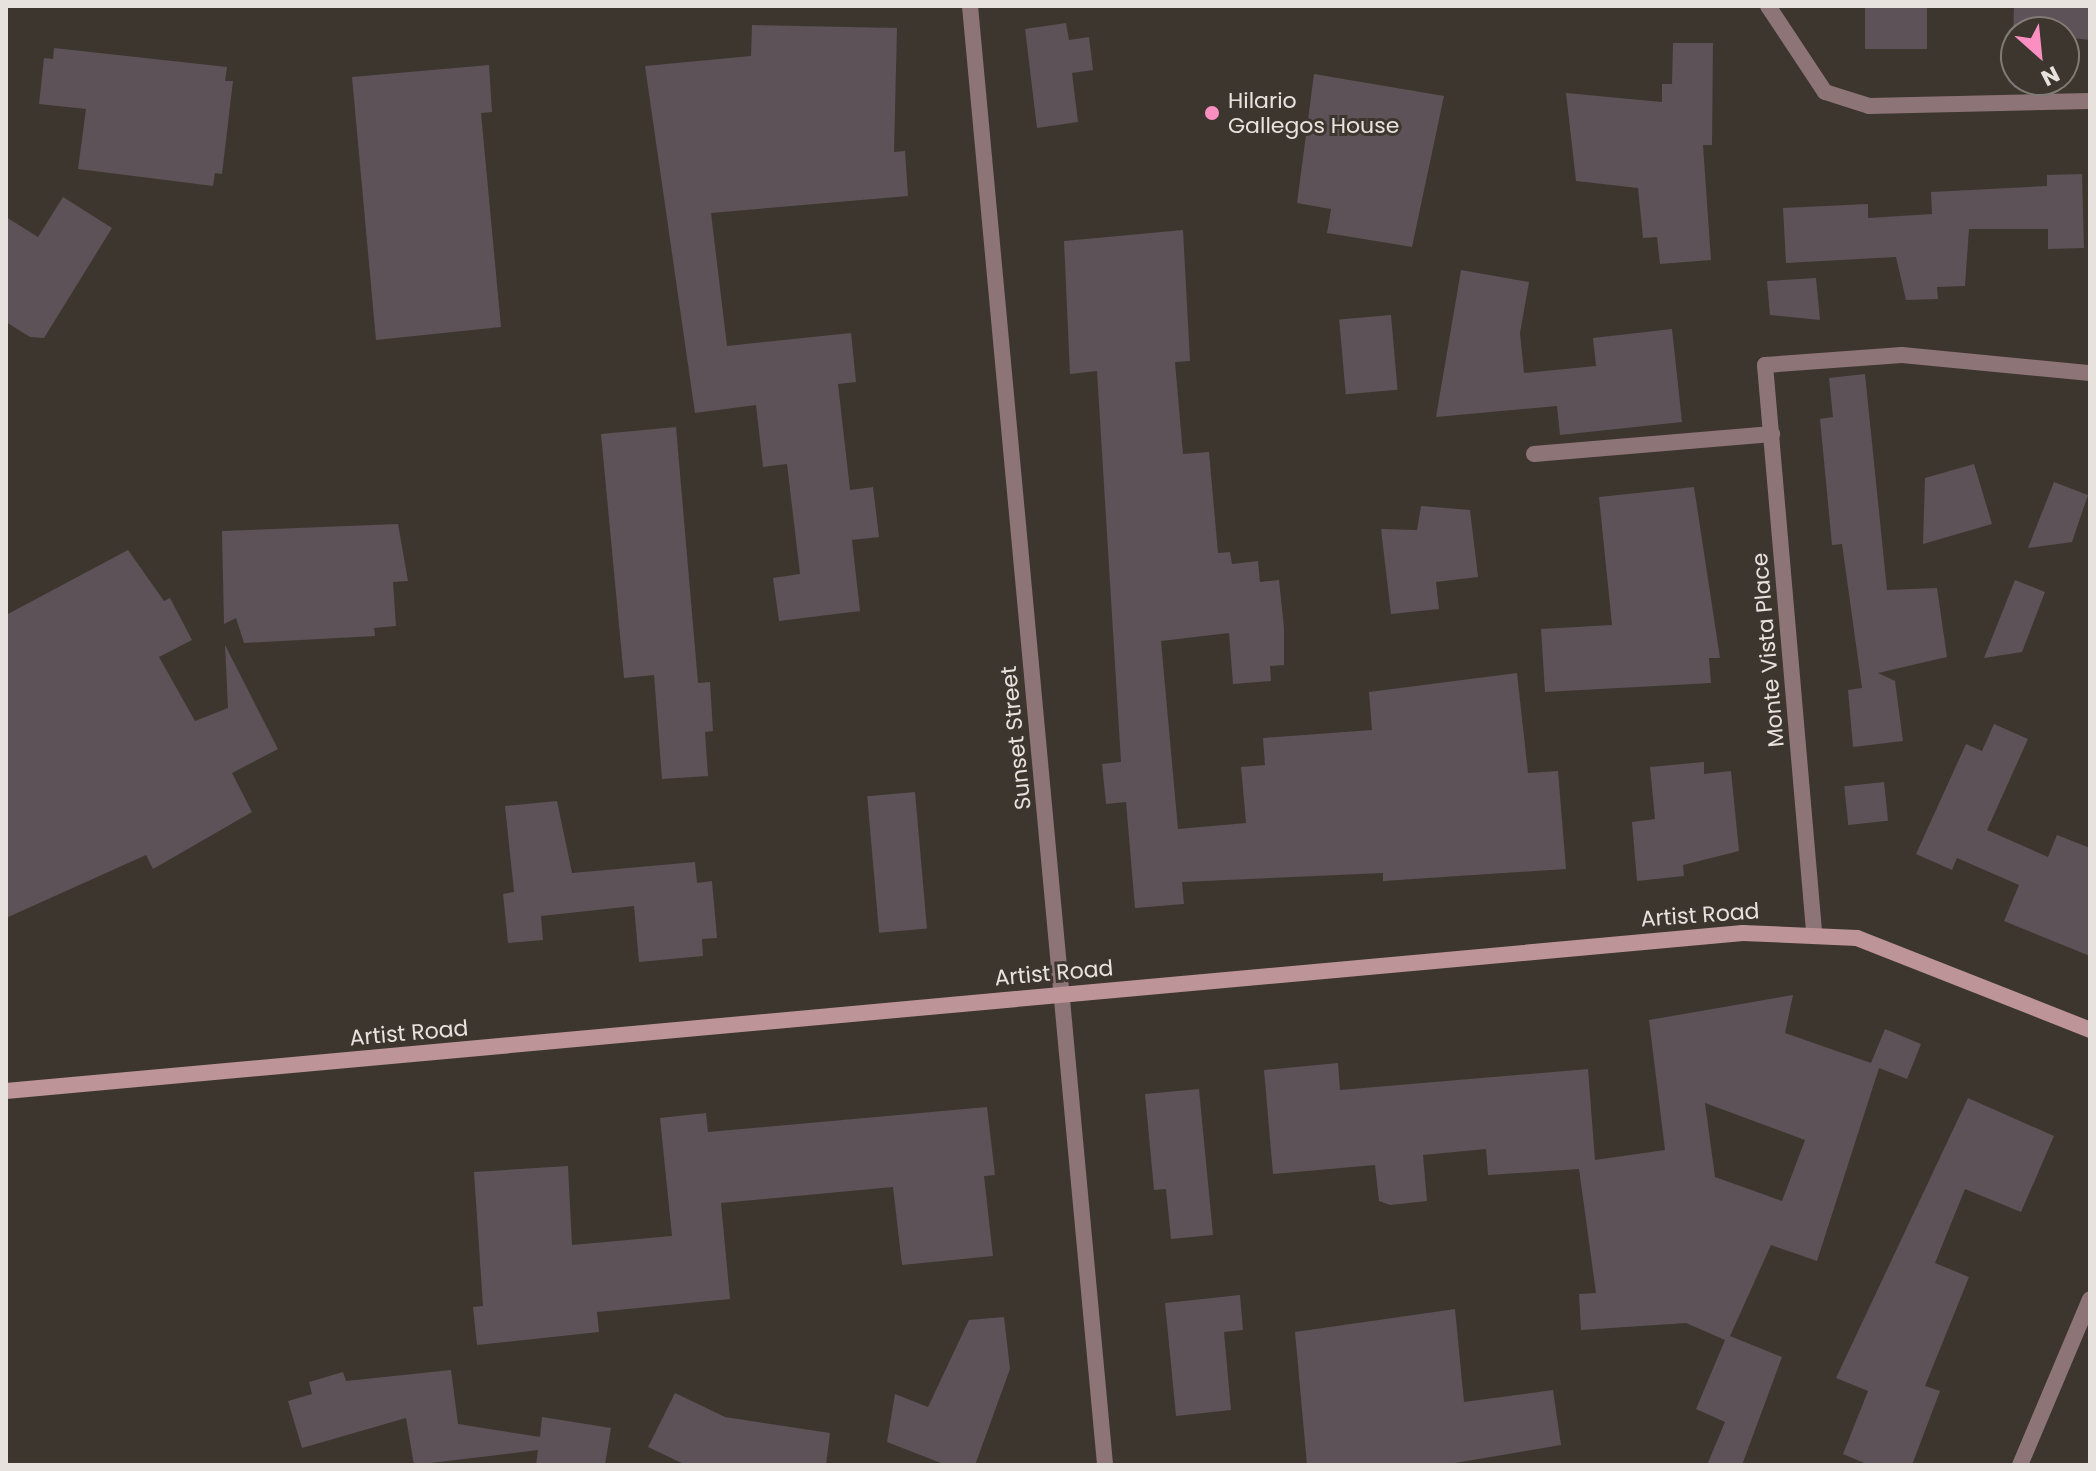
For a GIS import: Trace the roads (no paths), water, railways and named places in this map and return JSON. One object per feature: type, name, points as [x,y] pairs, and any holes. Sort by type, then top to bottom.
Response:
[{"type":"main road","name":"Artist Road","points":[[6,1091],[1065,994],[1814,931],[1894,950],[2090,1030]]},
{"type":"street","name":"Sunset Street","points":[[970,6],[1065,994],[1105,1465]]},
{"type":"street","points":[[1768,6],[1825,92],[1869,106],[2090,101]]},
{"type":"street","name":"Monte Vista Place","points":[[1814,931],[1765,365],[1902,355],[2090,373]]},
{"type":"street","points":[[1534,454],[1772,434]]},
{"type":"street","points":[[2020,1465],[2090,1299]]},
{"type":"place","name":"Hilario Gallegos House","points":[[1212,113]]}]
